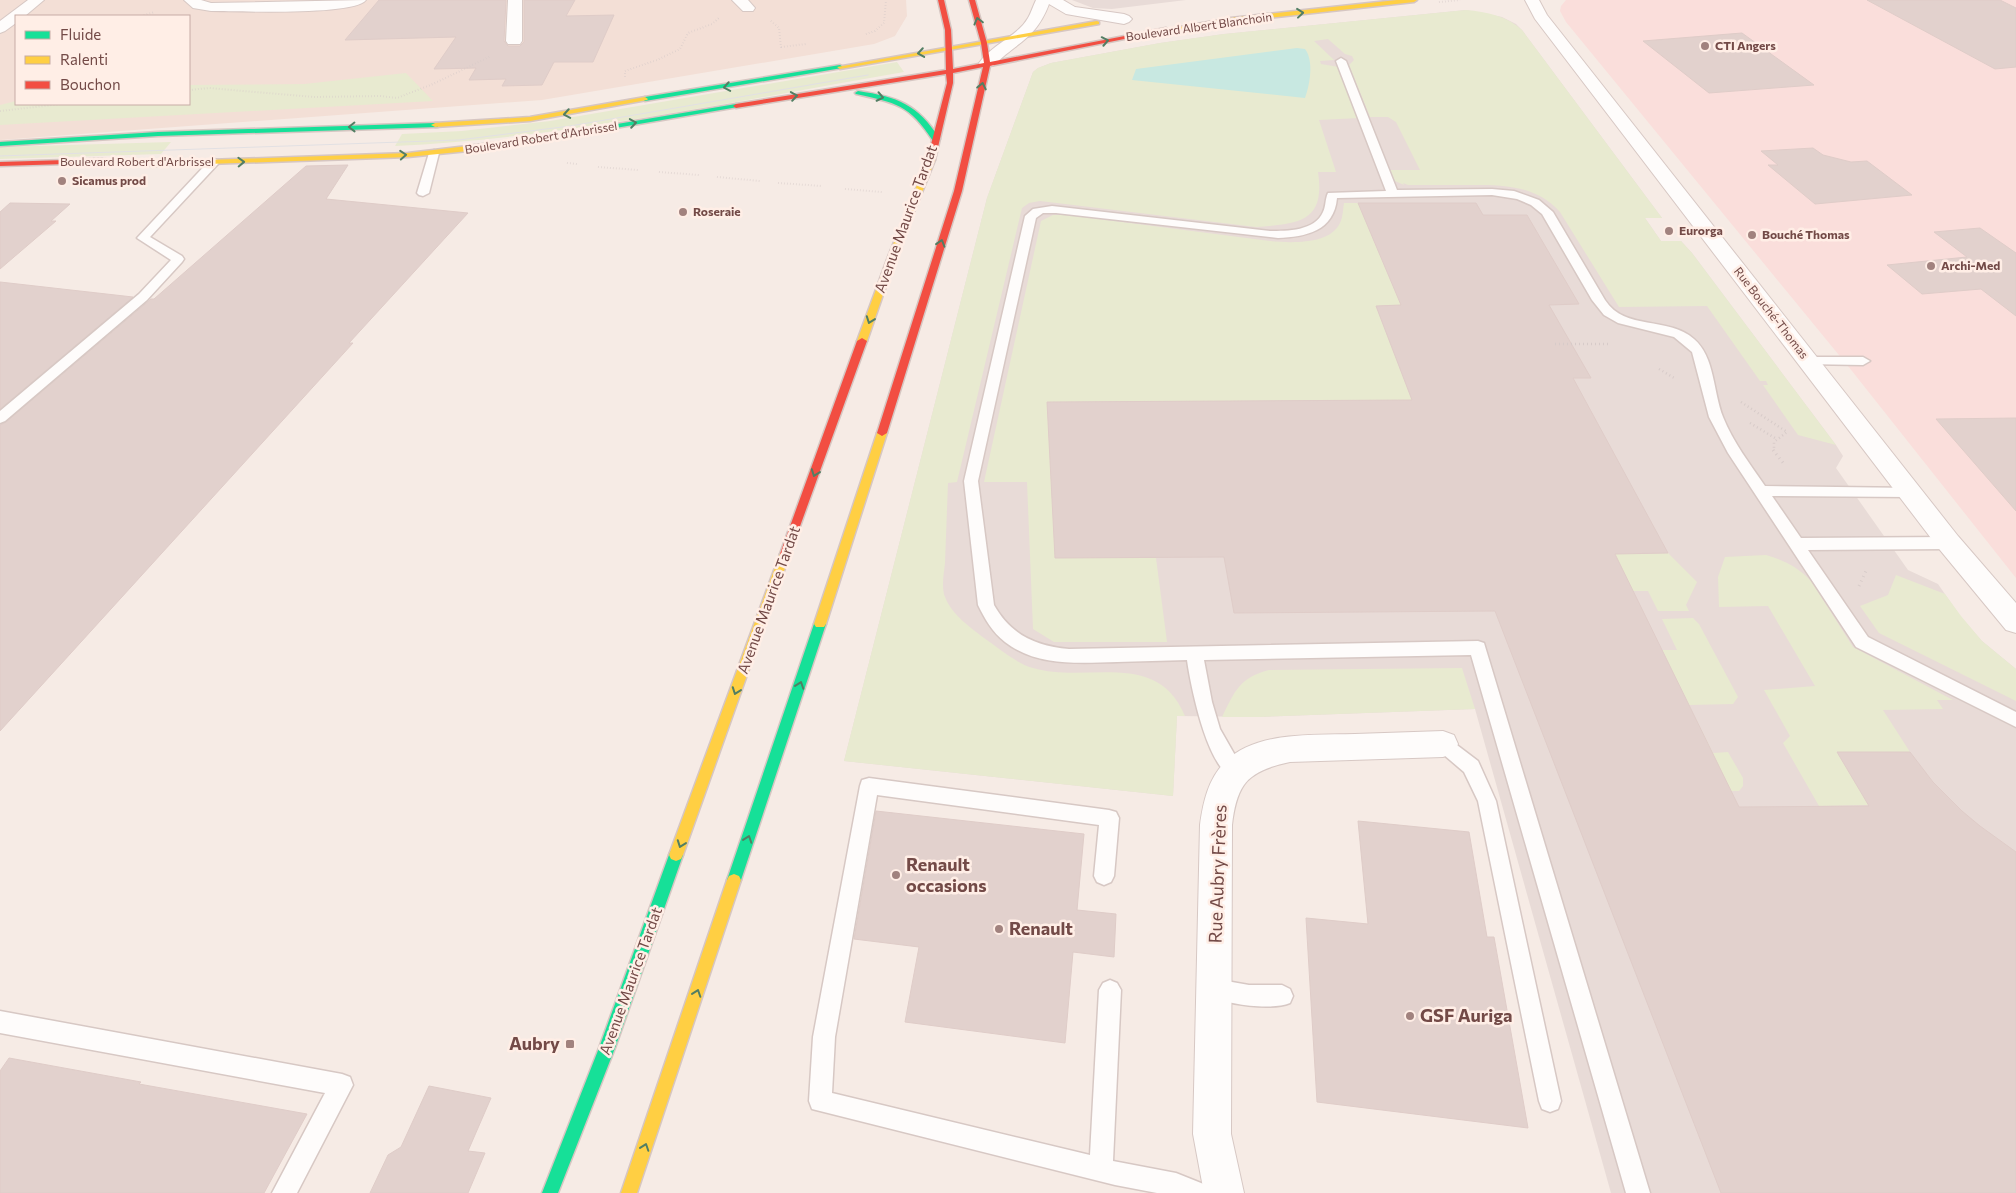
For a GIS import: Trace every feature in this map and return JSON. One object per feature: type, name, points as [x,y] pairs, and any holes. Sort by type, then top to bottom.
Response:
[{"type":"street","points":[[17,15],[37,0]]},
{"type":"street","points":[[191,0],[198,5],[211,7],[328,6],[348,4],[358,0]]},
{"type":"street","points":[[514,41],[515,0]]},
{"type":"street","name":"Avenue Maurice Tardat","points":[[550,1193],[607,1048],[892,257],[929,166],[950,84],[948,30],[941,0]]},
{"type":"street","points":[[629,1193],[857,514],[958,191],[987,63],[984,43],[972,0]]},
{"type":"street","points":[[987,63],[1003,48],[1021,36],[1035,21],[1043,0]]},
{"type":"street","points":[[1052,0],[1071,11],[1129,18]]},
{"type":"street","name":"Boulevard Albert Blanchoin","points":[[987,63],[1146,33],[1231,20],[1414,0]]},
{"type":"street","name":"Rue Bouché-Thomas","points":[[1532,0],[1540,16],[1909,492],[1949,543],[2016,622]]},
{"type":"street","points":[[316,19],[328,6]]},
{"type":"street","points":[[0,28],[15,17]]},
{"type":"street","name":"Boulevard Albert Blanchoin","points":[[969,45],[1129,18]]},
{"type":"street","name":"Boulevard Robert d'Arbrissel","points":[[0,144],[158,134],[471,124],[530,119],[969,45]]},
{"type":"street","name":"Boulevard Robert d'Arbrissel","points":[[0,164],[99,161],[158,164],[359,158],[477,150],[987,63]]},
{"type":"street","points":[[832,90],[881,97],[905,104],[923,116],[936,139]]},
{"type":"street","name":"Rue Aubry Frères","points":[[1224,1193],[1212,1134],[1217,805],[1224,786],[1236,771],[1257,757],[1270,752],[1290,749],[1443,744]]},
{"type":"lane","points":[[1340,61],[1393,194]]},
{"type":"lane","points":[[423,193],[434,153]]},
{"type":"lane","points":[[0,418],[143,296],[178,259],[143,238],[214,162]]},
{"type":"lane","points":[[1638,1193],[1478,648],[1052,655],[1027,648],[1006,635],[993,621],[986,605],[970,481],[1028,220],[1031,215],[1038,211],[1056,210],[1256,234],[1283,235],[1307,230],[1324,220],[1329,214],[1332,195],[1502,192],[1523,197],[1541,206],[1547,212],[1610,313],[1630,323],[1665,328],[1677,333],[1693,344],[1700,357],[1716,417],[1735,453],[1862,642],[2016,720]]},
{"type":"lane","points":[[1808,361],[1863,361]]},
{"type":"lane","points":[[1760,491],[1909,492]]},
{"type":"lane","points":[[1796,544],[1949,543]]},
{"type":"lane","points":[[1194,654],[1207,722],[1218,746],[1236,771]]},
{"type":"lane","points":[[1443,744],[1471,767],[1487,801],[1550,1102]]},
{"type":"lane","points":[[1104,876],[1109,818],[869,786],[824,1037],[820,1102],[1176,1185],[1198,1193]]},
{"type":"lane","points":[[1214,989],[1248,995],[1282,996]]},
{"type":"lane","points":[[1101,1169],[1110,990]]},
{"type":"lane","points":[[0,1022],[342,1085],[284,1193]]},
{"type":"path","points":[[861,36],[875,31],[884,22],[886,0]]},
{"type":"path","points":[[144,15],[155,12]]},
{"type":"path","points":[[766,17],[779,28],[780,57]]},
{"type":"path","points":[[625,81],[625,71],[657,60],[680,49],[688,33],[712,24],[719,18]]},
{"type":"path","points":[[781,47],[809,43]]},
{"type":"path","points":[[190,90],[209,88],[314,97],[382,96],[397,98],[433,84],[490,57]]},
{"type":"path","points":[[26,109],[32,105]]},
{"type":"path","points":[[0,111],[54,105]]},
{"type":"path","points":[[598,166],[638,170]]},
{"type":"path","points":[[659,172],[699,175]]},
{"type":"path","points":[[717,177],[760,181]]},
{"type":"path","points":[[778,183],[822,186]]},
{"type":"path","points":[[845,188],[882,192]]},
{"type":"shaded area","points":[[0,0],[906,0],[907,16],[895,36],[874,44],[542,100],[0,140]]},
{"type":"shaded area","points":[[1072,0],[1186,0],[1112,9],[1093,8]]},
{"type":"shaded area","points":[[1566,0],[2016,0],[2016,578],[1852,371],[1566,22],[1560,11],[1561,6]]},
{"type":"shaded area","points":[[1466,10],[1502,17],[1516,24],[1522,30],[1662,218],[1645,218],[1661,241],[1681,241],[1692,253],[1836,445],[1843,456],[1836,468],[1908,570],[1938,584],[1960,616],[1982,641],[2016,669],[2016,1193],[1611,1193],[1475,709],[1259,717],[1177,716],[1173,796],[844,761],[987,198],[1033,72],[1051,63],[1160,43],[1224,34]]},
{"type":"green space","points":[[1466,10],[1482,12],[1510,21],[1522,30],[1662,218],[1645,218],[1661,241],[1681,241],[1692,253],[1836,445],[1798,435],[1763,385],[1768,385],[1766,381],[1760,381],[1707,306],[1619,307],[1560,212],[1540,196],[1528,191],[1505,186],[1408,185],[1403,183],[1404,185],[1395,181],[1389,170],[1420,170],[1396,122],[1388,117],[1370,117],[1349,65],[1354,60],[1352,56],[1345,54],[1328,39],[1314,41],[1334,60],[1320,61],[1321,64],[1339,67],[1359,118],[1319,120],[1336,172],[1318,172],[1319,189],[1317,202],[1313,211],[1305,218],[1296,222],[1256,227],[1040,201],[1029,203],[1022,208],[957,482],[948,483],[943,584],[945,597],[952,609],[984,638],[1026,666],[1054,672],[1118,672],[1139,675],[1157,682],[1173,695],[1185,716],[1177,716],[1173,796],[844,761],[987,198],[1033,72],[1051,63],[1160,43],[1224,34]]},
{"type":"green space","points":[[897,62],[904,72],[650,117],[523,135],[395,146],[402,134],[462,131],[550,121]]},
{"type":"green space","points":[[406,73],[433,101],[0,125],[0,105],[15,101],[15,105],[190,105],[190,85],[304,84]]},
{"type":"green space","points":[[171,142],[161,154],[0,159],[0,147]]},
{"type":"green space","points":[[1344,203],[1358,203],[1401,305],[1376,306],[1412,400],[1047,402],[1055,558],[1156,558],[1167,642],[1054,642],[1033,629],[1027,482],[984,482],[1041,221],[1053,215],[1067,215],[1270,241],[1298,242],[1319,239],[1335,230],[1341,221]]},
{"type":"green space","points":[[1668,553],[1697,582],[1686,605],[1689,611],[1658,611],[1648,591],[1584,591],[1610,650],[1677,650],[1662,619],[1693,618],[1699,624],[1738,697],[1733,704],[1689,705],[1713,753],[1728,752],[1743,778],[1743,786],[1739,791],[1670,792],[1551,554]]},
{"type":"green space","points":[[1766,555],[1790,565],[1811,581],[1853,647],[1953,700],[1937,700],[1943,709],[1883,710],[1910,752],[1869,805],[1819,806],[1783,743],[1790,736],[1764,690],[1815,686],[1768,606],[1719,607],[1718,577],[1725,557]]},
{"type":"green space","points":[[1896,575],[1945,594],[1982,641],[2016,669],[2016,701],[1879,633],[1860,606],[1888,595]]},
{"type":"green space","points":[[1462,668],[1475,709],[1222,717],[1235,693],[1244,682],[1259,673],[1269,670]]},
{"type":"water","points":[[1297,48],[1305,49],[1310,60],[1310,80],[1305,98],[1132,80],[1136,69]]},
{"type":"building","points":[[379,0],[506,0],[504,41],[508,46],[520,46],[524,42],[524,0],[575,0],[566,16],[614,15],[593,62],[554,62],[542,85],[502,86],[506,79],[469,80],[476,68],[434,69],[456,37],[345,40]]},
{"type":"building","points":[[1867,0],[2000,0],[2016,8],[2016,67],[1995,69]]},
{"type":"building","name":"CTI Angers","points":[[1742,33],[1814,85],[1709,93],[1643,41]]},
{"type":"building","points":[[1813,148],[1823,155],[1851,162],[1867,161],[1912,195],[1815,204],[1768,165],[1778,165],[1761,151]]},
{"type":"building","points":[[348,165],[326,199],[468,213],[349,343],[353,343],[0,731],[0,425],[6,422],[151,299],[154,299],[306,166]]},
{"type":"building","points":[[10,203],[70,204],[51,221],[56,221],[0,269],[0,212]]},
{"type":"building","points":[[1358,203],[1476,203],[1483,215],[1527,215],[1579,304],[1549,305],[1591,378],[1573,378],[1668,553],[1615,554],[1739,807],[1869,806],[1837,752],[1910,752],[1933,782],[1962,811],[2016,852],[2016,1193],[1721,1193],[1495,611],[1234,613],[1224,557],[1055,558],[1047,402],[1412,400],[1376,306],[1401,305]]},
{"type":"building","points":[[1980,228],[2016,253],[2016,316],[1981,289],[1922,294],[1887,265],[1967,257],[1934,232]]},
{"type":"building","points":[[0,282],[133,297],[0,409]]},
{"type":"building","points":[[2016,418],[2016,511],[1936,419]]},
{"type":"building","name":"Renault","points":[[876,811],[1084,834],[1077,910],[1116,914],[1114,957],[1073,952],[1065,1043],[905,1022],[919,947],[854,939]]},
{"type":"building","points":[[1358,821],[1469,832],[1487,937],[1494,937],[1528,1128],[1317,1102],[1306,918],[1368,924]]},
{"type":"building","points":[[9,1058],[141,1082],[139,1084],[307,1114],[264,1193],[0,1193],[0,1071]]},
{"type":"building","points":[[429,1086],[491,1098],[468,1151],[485,1153],[468,1193],[370,1193],[388,1155],[401,1147]]},
{"type":"tram line","points":[[0,156],[459,140],[570,126],[868,75]]},
{"type":"traffic: fast","points":[[645,99],[840,67]]},
{"type":"traffic: fast","points":[[858,93],[883,97],[913,110],[936,139]]},
{"type":"traffic: fast","points":[[528,141],[736,106]]},
{"type":"traffic: fast","points":[[0,144],[158,134],[435,125]]},
{"type":"traffic: fast","points":[[734,880],[820,624]]},
{"type":"traffic: fast","points":[[550,1193],[607,1048],[676,855]]},
{"type":"traffic: slow","points":[[1166,30],[1231,20],[1414,0]]},
{"type":"traffic: slow","points":[[840,67],[1097,23]]},
{"type":"traffic: slow","points":[[435,125],[530,119],[645,99]]},
{"type":"traffic: slow","points":[[208,162],[408,155],[528,141]]},
{"type":"traffic: slow","points":[[862,341],[892,257],[931,160]]},
{"type":"traffic: slow","points":[[820,624],[882,433]]},
{"type":"traffic: slow","points":[[676,855],[785,554]]},
{"type":"traffic: slow","points":[[629,1193],[734,880]]},
{"type":"traffic: jam","points":[[931,160],[950,83],[948,30],[941,0]]},
{"type":"traffic: jam","points":[[882,433],[958,191],[987,63],[984,43],[972,0]]},
{"type":"traffic: jam","points":[[736,106],[914,78],[1166,30]]},
{"type":"traffic: jam","points":[[0,164],[99,161],[157,164],[208,162]]},
{"type":"traffic: jam","points":[[785,554],[862,341]]},
{"type":"place","name":"CTI Angers","points":[[1705,46]]},
{"type":"place","name":"Sicamus prod","points":[[62,181]]},
{"type":"place","name":"Roseraie","points":[[683,212]]},
{"type":"place","name":"Eurorga","points":[[1669,231]]},
{"type":"place","name":"Bouché Thomas","points":[[1752,235]]},
{"type":"place","name":"Archi-Med","points":[[1931,266]]},
{"type":"place","name":"Renault occasions","points":[[896,875]]},
{"type":"place","name":"Renault","points":[[999,929]]},
{"type":"place","name":"GSF Auriga","points":[[1410,1016]]},
{"type":"place","name":"Aubry","points":[[570,1044]]}]
